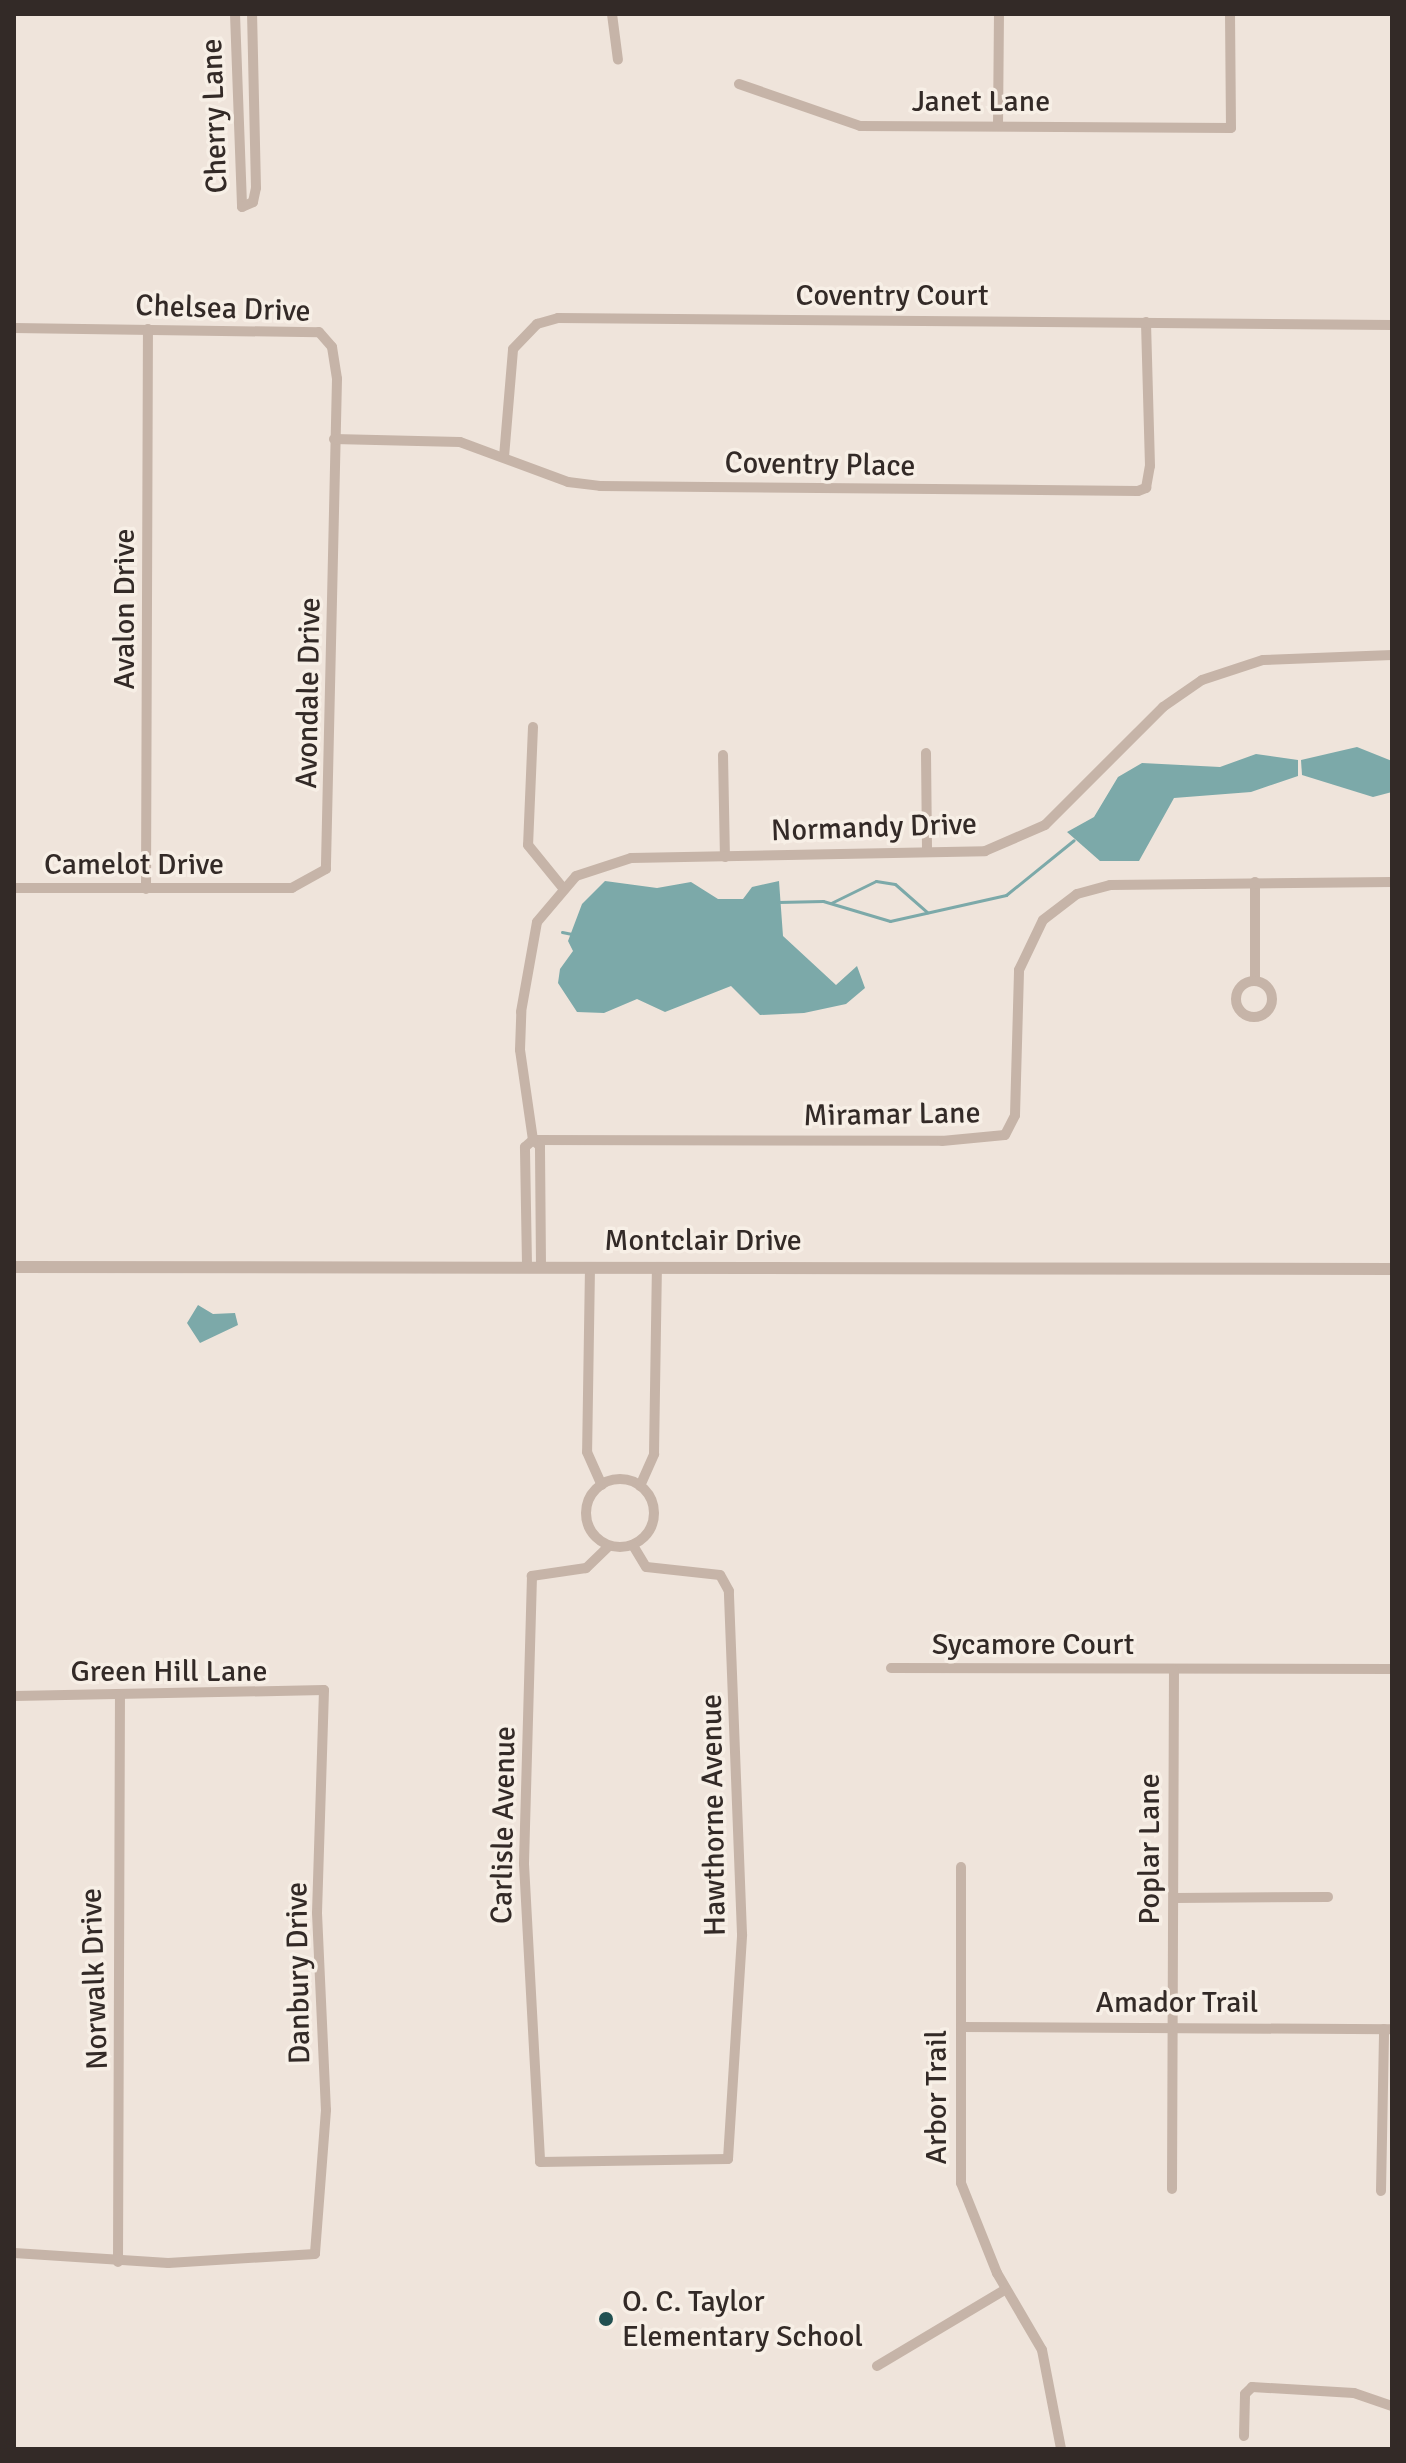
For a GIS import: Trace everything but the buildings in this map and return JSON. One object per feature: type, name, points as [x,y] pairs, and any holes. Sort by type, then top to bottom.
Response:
[{"type":"street","name":"Cherry Lane","points":[[235,14],[242,207],[253,202],[256,188],[252,14]]},
{"type":"street","points":[[612,14],[618,60]]},
{"type":"street","points":[[998,126],[999,14]]},
{"type":"street","name":"Janet Lane","points":[[739,84],[841,123],[1231,128],[1230,14]]},
{"type":"street","name":"Coventry Court","points":[[504,457],[513,349],[537,324],[558,318],[1392,325]]},
{"type":"street","name":"Coventry Place","points":[[334,439],[460,442],[600,486],[1138,491],[1146,488],[1150,466],[1146,322]]},
{"type":"street","name":"Chelsea Drive","points":[[14,328],[319,332],[332,347],[335,368],[334,439]]},
{"type":"street","name":"Avalon Drive","points":[[146,889],[148,329]]},
{"type":"street","name":"Avondale Drive","points":[[253,890],[306,886],[329,859],[334,439]]},
{"type":"street","name":"Normandy Drive","points":[[541,1265],[536,1143],[521,1012],[537,922],[563,888],[614,860],[985,851],[1021,840],[1163,707],[1202,680],[1263,660],[1392,655]]},
{"type":"street","points":[[533,727],[528,845],[563,888]]},
{"type":"street","points":[[926,753],[927,852]]},
{"type":"street","points":[[723,755],[725,857]]},
{"type":"street","points":[[1255,882],[1255,981]]},
{"type":"street","name":"Miramar Lane","points":[[536,1143],[1000,1137],[1015,1115],[1019,970],[1043,920],[1093,888],[1255,882],[1392,882]]},
{"type":"street","name":"Camelot Drive","points":[[14,888],[253,890]]},
{"type":"street","name":"Normandy Drive","points":[[527,1265],[525,1147],[536,1143]]},
{"type":"street","name":"Montclair Drive","points":[[14,1267],[541,1265],[657,1269],[1392,1269]]},
{"type":"street","points":[[590,1267],[587,1452],[602,1485]]},
{"type":"street","points":[[640,1486],[654,1454],[657,1269]]},
{"type":"street","points":[[621,1479],[640,1486],[654,1517],[633,1545],[609,1546],[592,1533],[586,1512],[602,1485],[621,1479]]},
{"type":"street","name":"Hawthorne Avenue","points":[[540,2162],[728,2159],[742,1934],[729,1591],[720,1575],[646,1567],[633,1545]]},
{"type":"street","name":"Carlisle Avenue","points":[[540,2162],[524,1879],[532,1576],[586,1568],[609,1546]]},
{"type":"street","name":"Sycamore Court","points":[[891,1668],[1392,1669]]},
{"type":"street","name":"Poplar Lane","points":[[1172,2189],[1174,1670]]},
{"type":"street","name":"Green Hill Lane","points":[[14,1696],[324,1690]]},
{"type":"street","name":"Danbury Drive","points":[[118,2262],[315,2254],[326,2110],[317,1913],[324,1690]]},
{"type":"street","name":"Norwalk Drive","points":[[118,2262],[120,1696]]},
{"type":"street","name":"Arbor Trail","points":[[961,1867],[961,2183],[1006,2289],[1042,2350],[1061,2449]]},
{"type":"street","points":[[1175,1898],[1328,1897]]},
{"type":"street","name":"Amador Trail","points":[[961,2027],[1388,2029]]},
{"type":"street","points":[[1381,2191],[1388,2029]]},
{"type":"street","points":[[14,2253],[118,2262]]},
{"type":"street","points":[[877,2366],[1006,2289]]},
{"type":"street","points":[[1244,2436],[1247,2390],[1354,2393],[1392,2406]]},
{"type":"water","points":[[1357,747],[1392,761],[1392,792],[1373,797],[1302,775],[1301,760]]},
{"type":"water","points":[[1256,754],[1298,760],[1298,776],[1251,792],[1174,798],[1139,861],[1100,861],[1067,832],[1094,817],[1118,777],[1142,763],[1220,767]]},
{"type":"water","points":[[605,881],[657,888],[691,882],[718,899],[743,899],[752,887],[779,881],[783,936],[836,985],[857,966],[865,988],[846,1004],[804,1013],[760,1015],[731,986],[665,1012],[637,999],[604,1013],[577,1012],[558,983],[560,969],[573,951],[568,941],[582,904]]},
{"type":"water","points":[[198,1305],[213,1314],[235,1313],[238,1325],[200,1343],[187,1323]]},
{"type":"waterway","points":[[778,902],[823,901],[890,921],[1006,895],[1074,840]]},
{"type":"waterway","points":[[831,903],[876,881],[895,884],[927,912]]},
{"type":"waterway","points":[[562,932],[572,934]]},
{"type":"place","name":"O. C. Taylor Elementary School","points":[[606,2319]]}]
